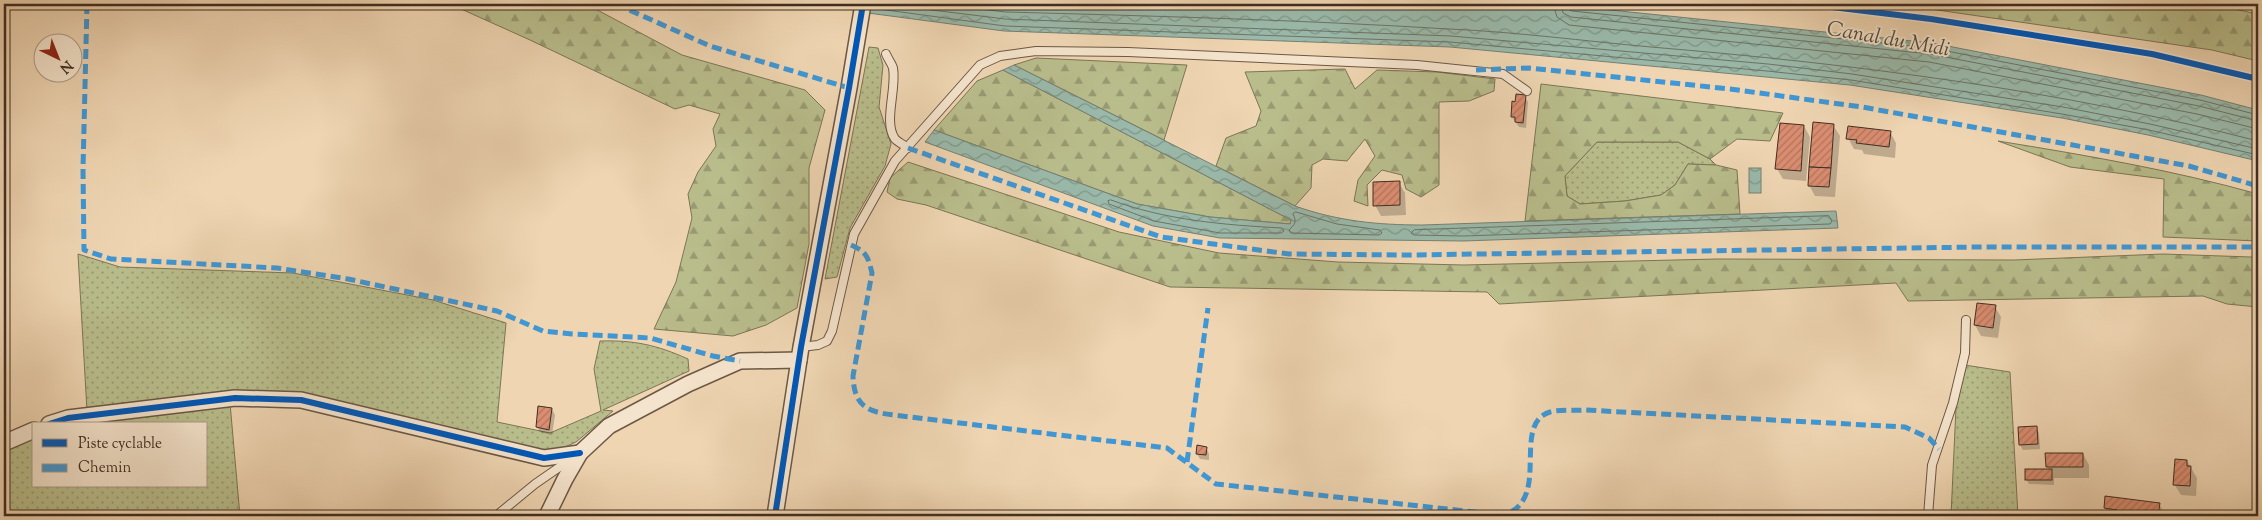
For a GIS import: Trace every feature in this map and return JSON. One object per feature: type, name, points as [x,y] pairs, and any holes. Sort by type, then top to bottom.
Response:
[{"type":"street","points":[[776,516],[800,354],[863,4]]},
{"type":"street","points":[[547,516],[580,453],[609,426],[688,384],[740,361],[800,354]]},
{"type":"street","points":[[55,422],[68,418],[235,398],[301,400],[544,458],[580,453]]},
{"type":"street","points":[[4,443],[32,431]]},
{"type":"lane","points":[[800,354],[826,341],[832,331],[854,234],[895,161],[980,65],[1000,56],[1036,51],[1128,52],[1417,65],[1502,74],[1527,91]]},
{"type":"lane","points":[[886,54],[893,68],[894,86],[890,120],[891,130],[896,140],[908,148]]},
{"type":"lane","points":[[1928,516],[1932,465],[1953,403],[1965,353],[1966,320]]},
{"type":"lane","points":[[496,516],[534,484],[580,453]]},
{"type":"green space","points":[[450,4],[586,4],[682,55],[805,90],[825,110],[809,168],[809,244],[797,308],[766,325],[733,336],[654,329],[676,282],[692,218],[688,194],[698,172],[716,146],[713,129],[720,114],[689,105],[675,109]]},
{"type":"green space","points":[[1896,4],[2209,4],[2258,14],[2258,61],[2212,50]]},
{"type":"green space","points":[[869,47],[878,48],[883,65],[879,107],[891,144],[885,166],[850,228],[837,277],[825,279]]},
{"type":"green space","points":[[1036,58],[1187,65],[1164,140],[1014,65]]},
{"type":"green space","points":[[1345,69],[1355,89],[1377,70],[1437,72],[1495,79],[1494,91],[1469,101],[1439,102],[1439,185],[1421,197],[1406,189],[1402,175],[1382,170],[1367,185],[1368,206],[1354,201],[1358,180],[1375,156],[1365,139],[1347,161],[1323,159],[1312,165],[1311,188],[1295,206],[1216,166],[1226,138],[1256,126],[1261,111],[1245,72]]},
{"type":"green space","points":[[1003,70],[1291,220],[1290,224],[1210,217],[1137,204],[934,130],[977,81]]},
{"type":"green space","points":[[1541,84],[1783,113],[1770,141],[1737,139],[1710,159],[1678,142],[1597,142],[1565,176],[1567,196],[1580,204],[1625,201],[1661,195],[1675,185],[1688,164],[1716,165],[1737,170],[1740,214],[1525,221]]},
{"type":"green space","points":[[1998,141],[2161,170],[2258,194],[2258,241],[2163,237],[2164,179],[2070,167]]},
{"type":"green space","points":[[1597,142],[1678,142],[1710,159],[1716,165],[1688,164],[1675,185],[1661,195],[1625,201],[1580,204],[1567,196],[1565,176]]},
{"type":"green space","points":[[908,162],[1119,232],[1219,253],[1338,262],[1464,265],[1717,259],[2014,260],[2163,254],[2258,257],[2258,307],[2227,304],[2203,296],[1908,301],[1896,283],[1499,304],[1487,292],[1170,287],[926,205],[897,199],[887,192],[890,178]]},
{"type":"green space","points":[[78,254],[120,267],[293,273],[433,300],[506,323],[497,422],[550,433],[601,411],[594,369],[600,341],[624,341],[666,350],[688,359],[689,371],[603,410],[613,411],[576,442],[554,452],[526,450],[302,393],[87,411]]},
{"type":"green space","points":[[1958,364],[2010,372],[2018,516],[1951,516]]},
{"type":"green space","points":[[230,403],[240,516],[4,516],[4,449],[32,438],[32,488],[208,488],[208,422],[93,422]]},
{"type":"water","name":"Canal du Midi","points":[[826,4],[1539,4],[1932,43],[2201,95],[2258,110],[2258,161],[2148,135],[2062,118],[1850,85],[1450,47],[1004,31],[868,13]]},
{"type":"water","points":[[1014,65],[1295,206],[1342,219],[1374,223],[1422,225],[1836,211],[1838,228],[1463,241],[1220,238],[1153,226],[925,142],[934,130],[1137,204],[1210,217],[1290,224],[1291,220],[1003,70]]},
{"type":"water","points":[[1749,168],[1761,168],[1761,193],[1749,193]]},
{"type":"building","points":[[1516,94],[1526,95],[1523,123],[1515,122],[1515,117],[1511,117],[1512,101],[1515,102]]},
{"type":"building","points":[[1813,122],[1834,124],[1831,168],[1809,167]]},
{"type":"building","points":[[1780,123],[1804,125],[1801,171],[1775,169]]},
{"type":"building","points":[[1848,126],[1891,131],[1889,147],[1856,143],[1857,140],[1846,139]]},
{"type":"building","points":[[1809,167],[1831,168],[1829,187],[1808,186]]},
{"type":"building","points":[[1400,181],[1400,205],[1373,206],[1373,182]]},
{"type":"building","points":[[1977,303],[1996,305],[1993,328],[1974,325]]},
{"type":"building","points":[[538,406],[552,408],[549,430],[536,427]]},
{"type":"building","points":[[2037,426],[2038,444],[2019,445],[2018,427]]},
{"type":"building","points":[[1197,445],[1207,447],[1206,455],[1196,454]]},
{"type":"building","points":[[2045,453],[2083,453],[2083,467],[2046,467]]},
{"type":"building","points":[[2175,459],[2187,460],[2187,466],[2191,466],[2190,486],[2173,485]]},
{"type":"building","points":[[2025,469],[2052,469],[2052,480],[2025,480]]},
{"type":"building","points":[[2105,496],[2160,503],[2158,516],[2116,516],[2117,510],[2104,508]]},
{"type":"marked path","points":[[87,4],[83,169],[84,250],[111,259],[277,268],[348,279],[497,311],[543,331],[650,338],[713,356],[740,361]]},
{"type":"marked path","points":[[616,4],[710,46],[849,88]]},
{"type":"marked path","points":[[1476,70],[1529,68],[1730,89],[1862,107],[2189,166],[2258,186]]},
{"type":"marked path","points":[[908,148],[1161,237],[1289,254],[1408,255],[1979,247],[2258,247]]},
{"type":"marked path","points":[[851,245],[866,256],[872,273],[853,376],[856,394],[863,405],[869,409],[884,414],[1167,448],[1216,484],[1503,515],[1518,507],[1526,495],[1533,431],[1539,419],[1550,412],[1563,410],[1905,427],[1929,438],[1939,449]]},
{"type":"marked path","points":[[1187,462],[1208,308]]},
{"type":"cycle path","points":[[775,516],[801,347],[863,4]]},
{"type":"cycle path","points":[[1807,4],[1931,19],[2152,54],[2258,79]]},
{"type":"cycle path","points":[[55,422],[68,418],[235,398],[301,400],[544,458],[580,453]]}]
